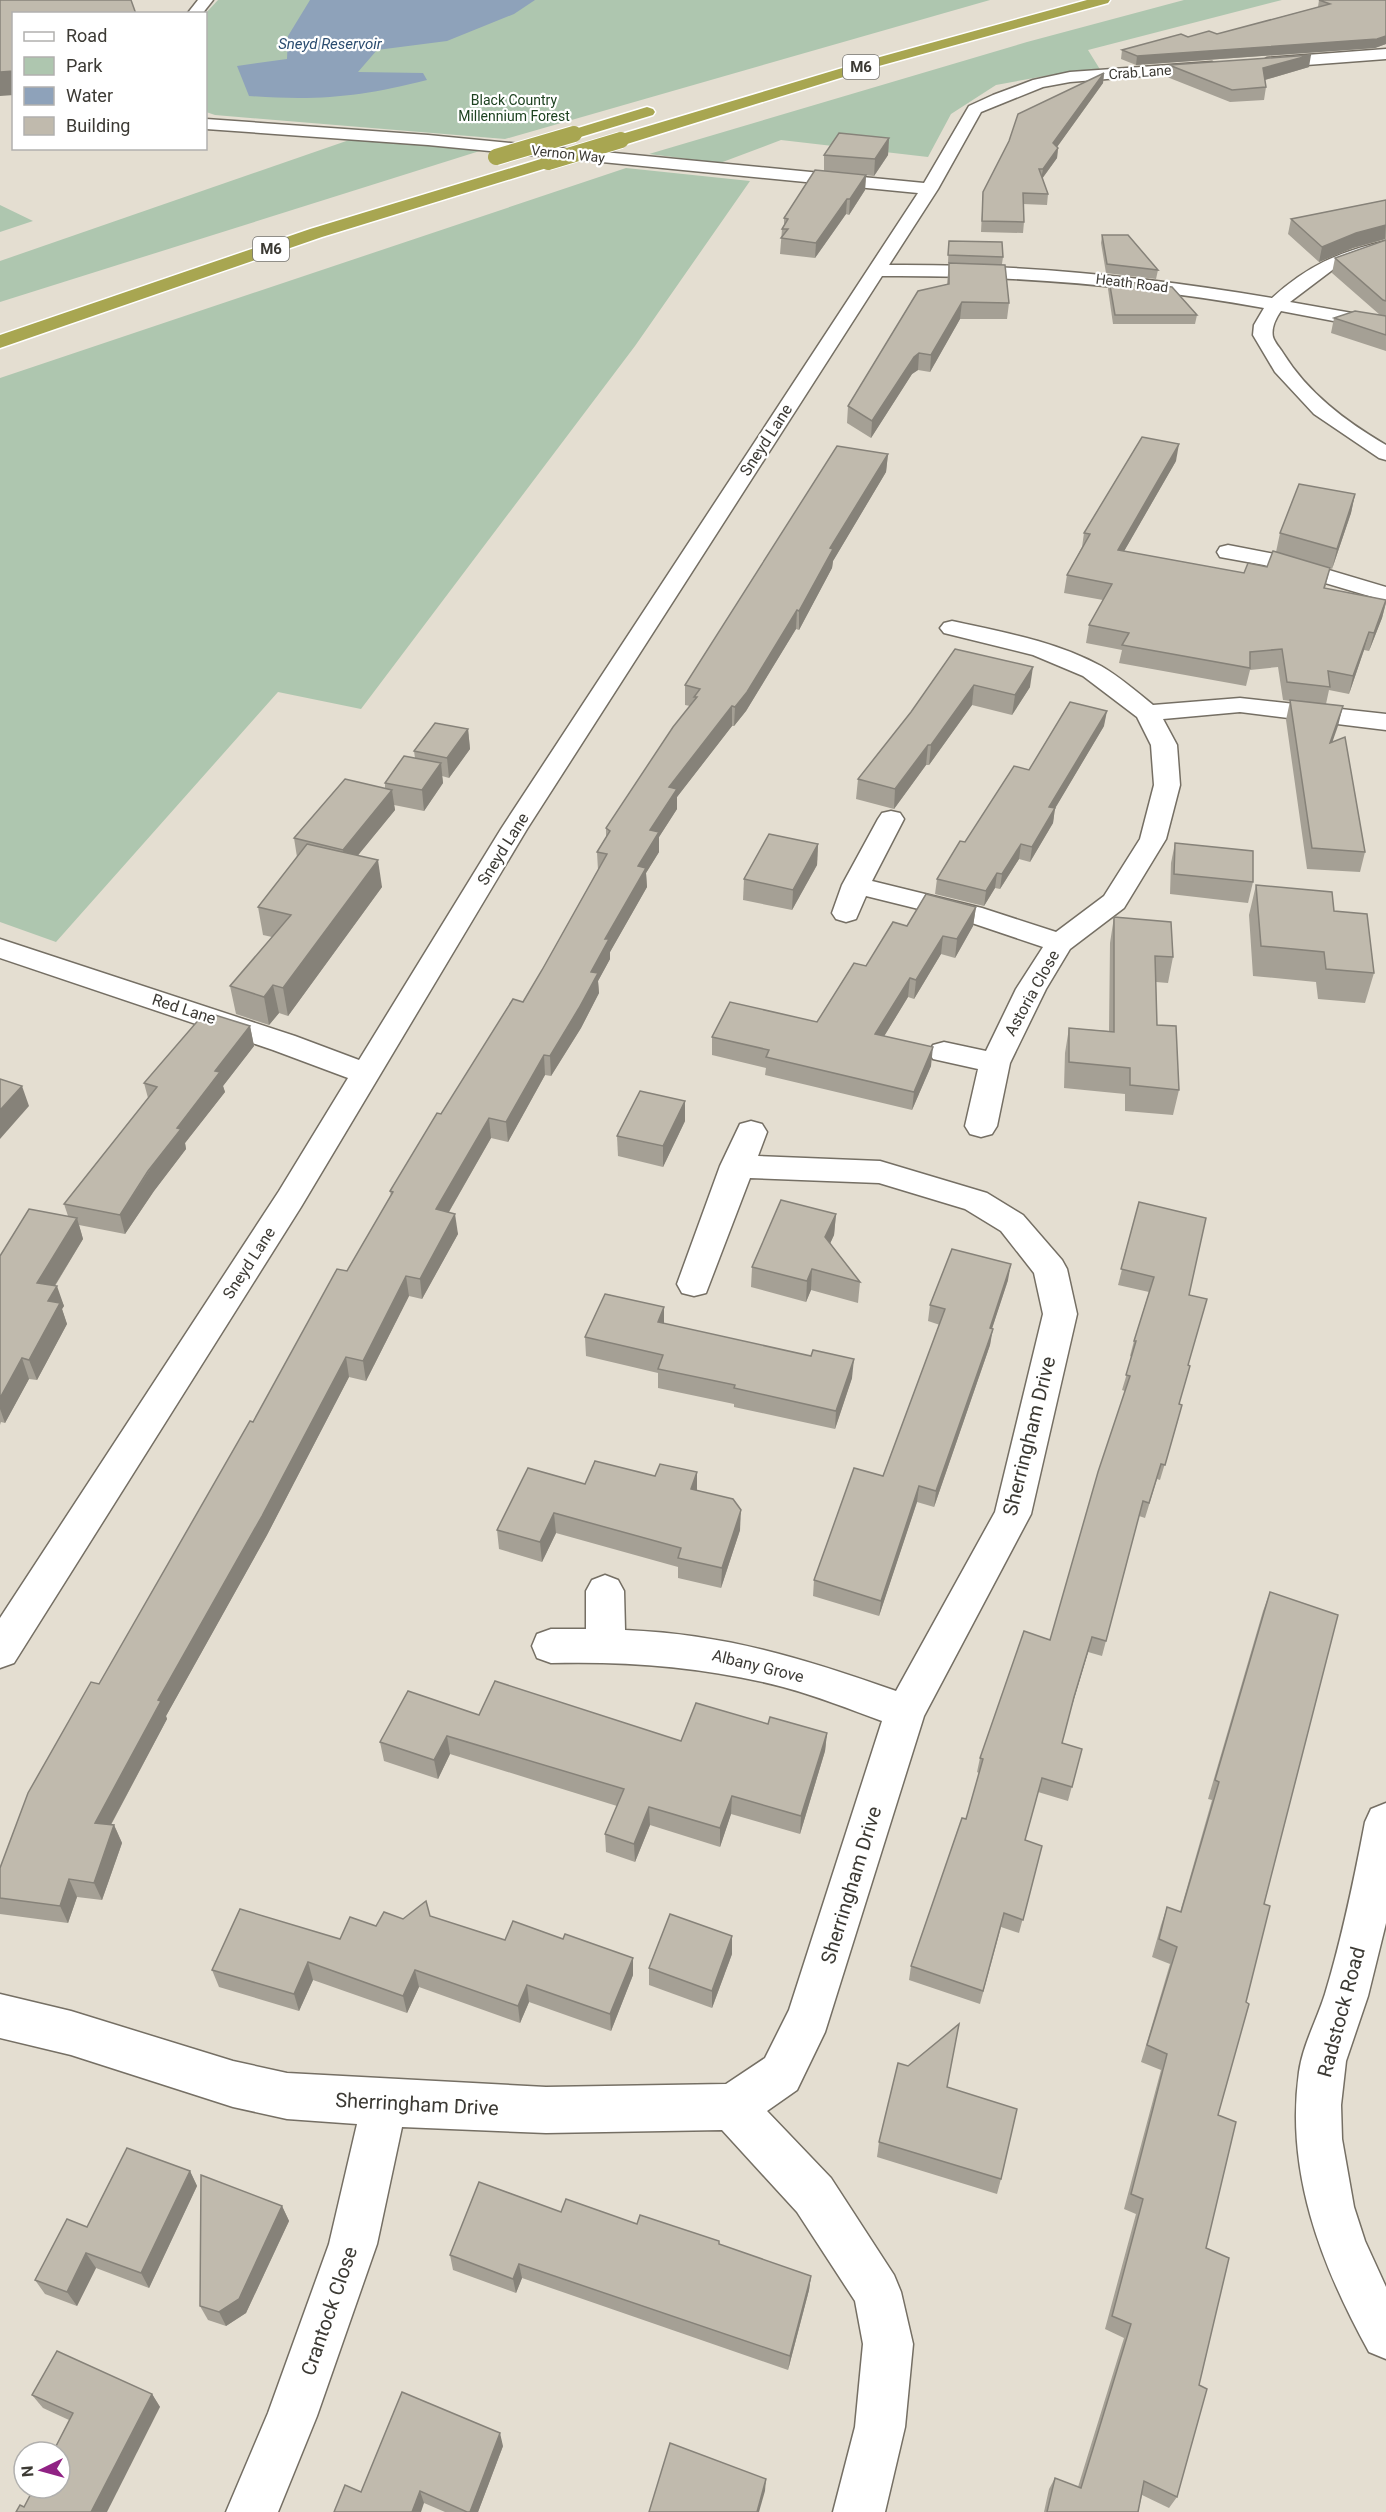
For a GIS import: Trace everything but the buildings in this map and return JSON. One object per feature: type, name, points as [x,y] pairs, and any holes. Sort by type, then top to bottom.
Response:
[{"type":"highway","name":"M6","points":[[0,342],[316,233],[885,59],[1103,0]]},
{"type":"highway","points":[[473,164],[666,106]]},
{"type":"street","points":[[196,12],[206,0]]},
{"type":"street","points":[[1246,64],[1386,54]]},
{"type":"street","name":"Crab Lane","points":[[1039,83],[1070,77],[1222,66]]},
{"type":"street","name":"Sneyd Lane","points":[[0,1651],[290,1199],[514,829],[929,189],[975,109],[1039,83]]},
{"type":"street","name":"Vernon Way","points":[[207,124],[428,140],[929,189]]},
{"type":"street","points":[[1386,246],[1337,261],[1306,280],[1275,306],[1263,327],[1263,335],[1282,370],[1304,396],[1362,440],[1386,454]]},
{"type":"street","name":"Heath Road","points":[[875,271],[1010,272],[1080,276],[1159,285],[1386,325]]},
{"type":"street","points":[[1218,574],[1236,530]]},
{"type":"street","points":[[1228,552],[1267,559],[1386,594]]},
{"type":"street","points":[[952,628],[1012,629],[1037,647],[1093,672],[1147,713],[1240,705],[1386,722]]},
{"type":"street","name":"Astoria Close","points":[[981,1126],[995,1063],[1030,989],[1060,943],[1114,902],[1153,839],[1167,785],[1164,746],[1147,713]]},
{"type":"street","points":[[846,913],[856,885],[891,819]]},
{"type":"street","points":[[856,885],[972,914],[1060,943]]},
{"type":"street","name":"Red Lane","points":[[0,948],[273,1039],[366,1074]]},
{"type":"street","points":[[944,1052],[995,1063]]},
{"type":"street","name":"Sherringham Drive","points":[[0,2016],[71,2033],[233,2084],[286,2096],[546,2110],[732,2107],[781,2074],[809,2017],[905,1712],[1013,1514],[1060,1314],[1050,1269],[1012,1223],[976,1201],[880,1172],[743,1149],[694,1284]]},
{"type":"street","points":[[605,1591],[606,1644]]},
{"type":"street","name":"Albany Grove","points":[[551,1646],[606,1644],[714,1654],[785,1670],[905,1712]]},
{"type":"street","name":"Radstock Road","points":[[1386,1822],[1346,1994],[1322,2070],[1318,2142],[1330,2214],[1373,2313],[1386,2335]]},
{"type":"street","name":"Crantock Close","points":[[252,2512],[292,2416],[353,2244],[384,2103]]},
{"type":"street","points":[[732,2107],[814,2195],[877,2292],[888,2344],[880,2427],[859,2512]]},
{"type":"green space","points":[[218,0],[990,0],[505,139],[215,115],[207,112],[207,12]]},
{"type":"green space","points":[[1184,0],[1282,0],[1088,50],[1101,71],[1056,74],[996,85],[951,114],[928,157],[781,140],[720,163],[649,154],[1027,42]]},
{"type":"green space","name":"Black Country Millennium Forest","points":[[355,138],[486,149],[0,302],[0,261]]},
{"type":"green space","points":[[626,168],[750,181],[635,346],[361,709],[278,692],[56,942],[0,922],[0,378]]},
{"type":"green space","points":[[0,205],[33,221],[0,232]]},
{"type":"water","name":"Sneyd Reservoir","points":[[310,0],[535,0],[514,14],[447,41],[377,50],[358,72],[423,73],[427,80],[360,94],[318,98],[249,96],[237,66],[287,59],[288,36]]}]
